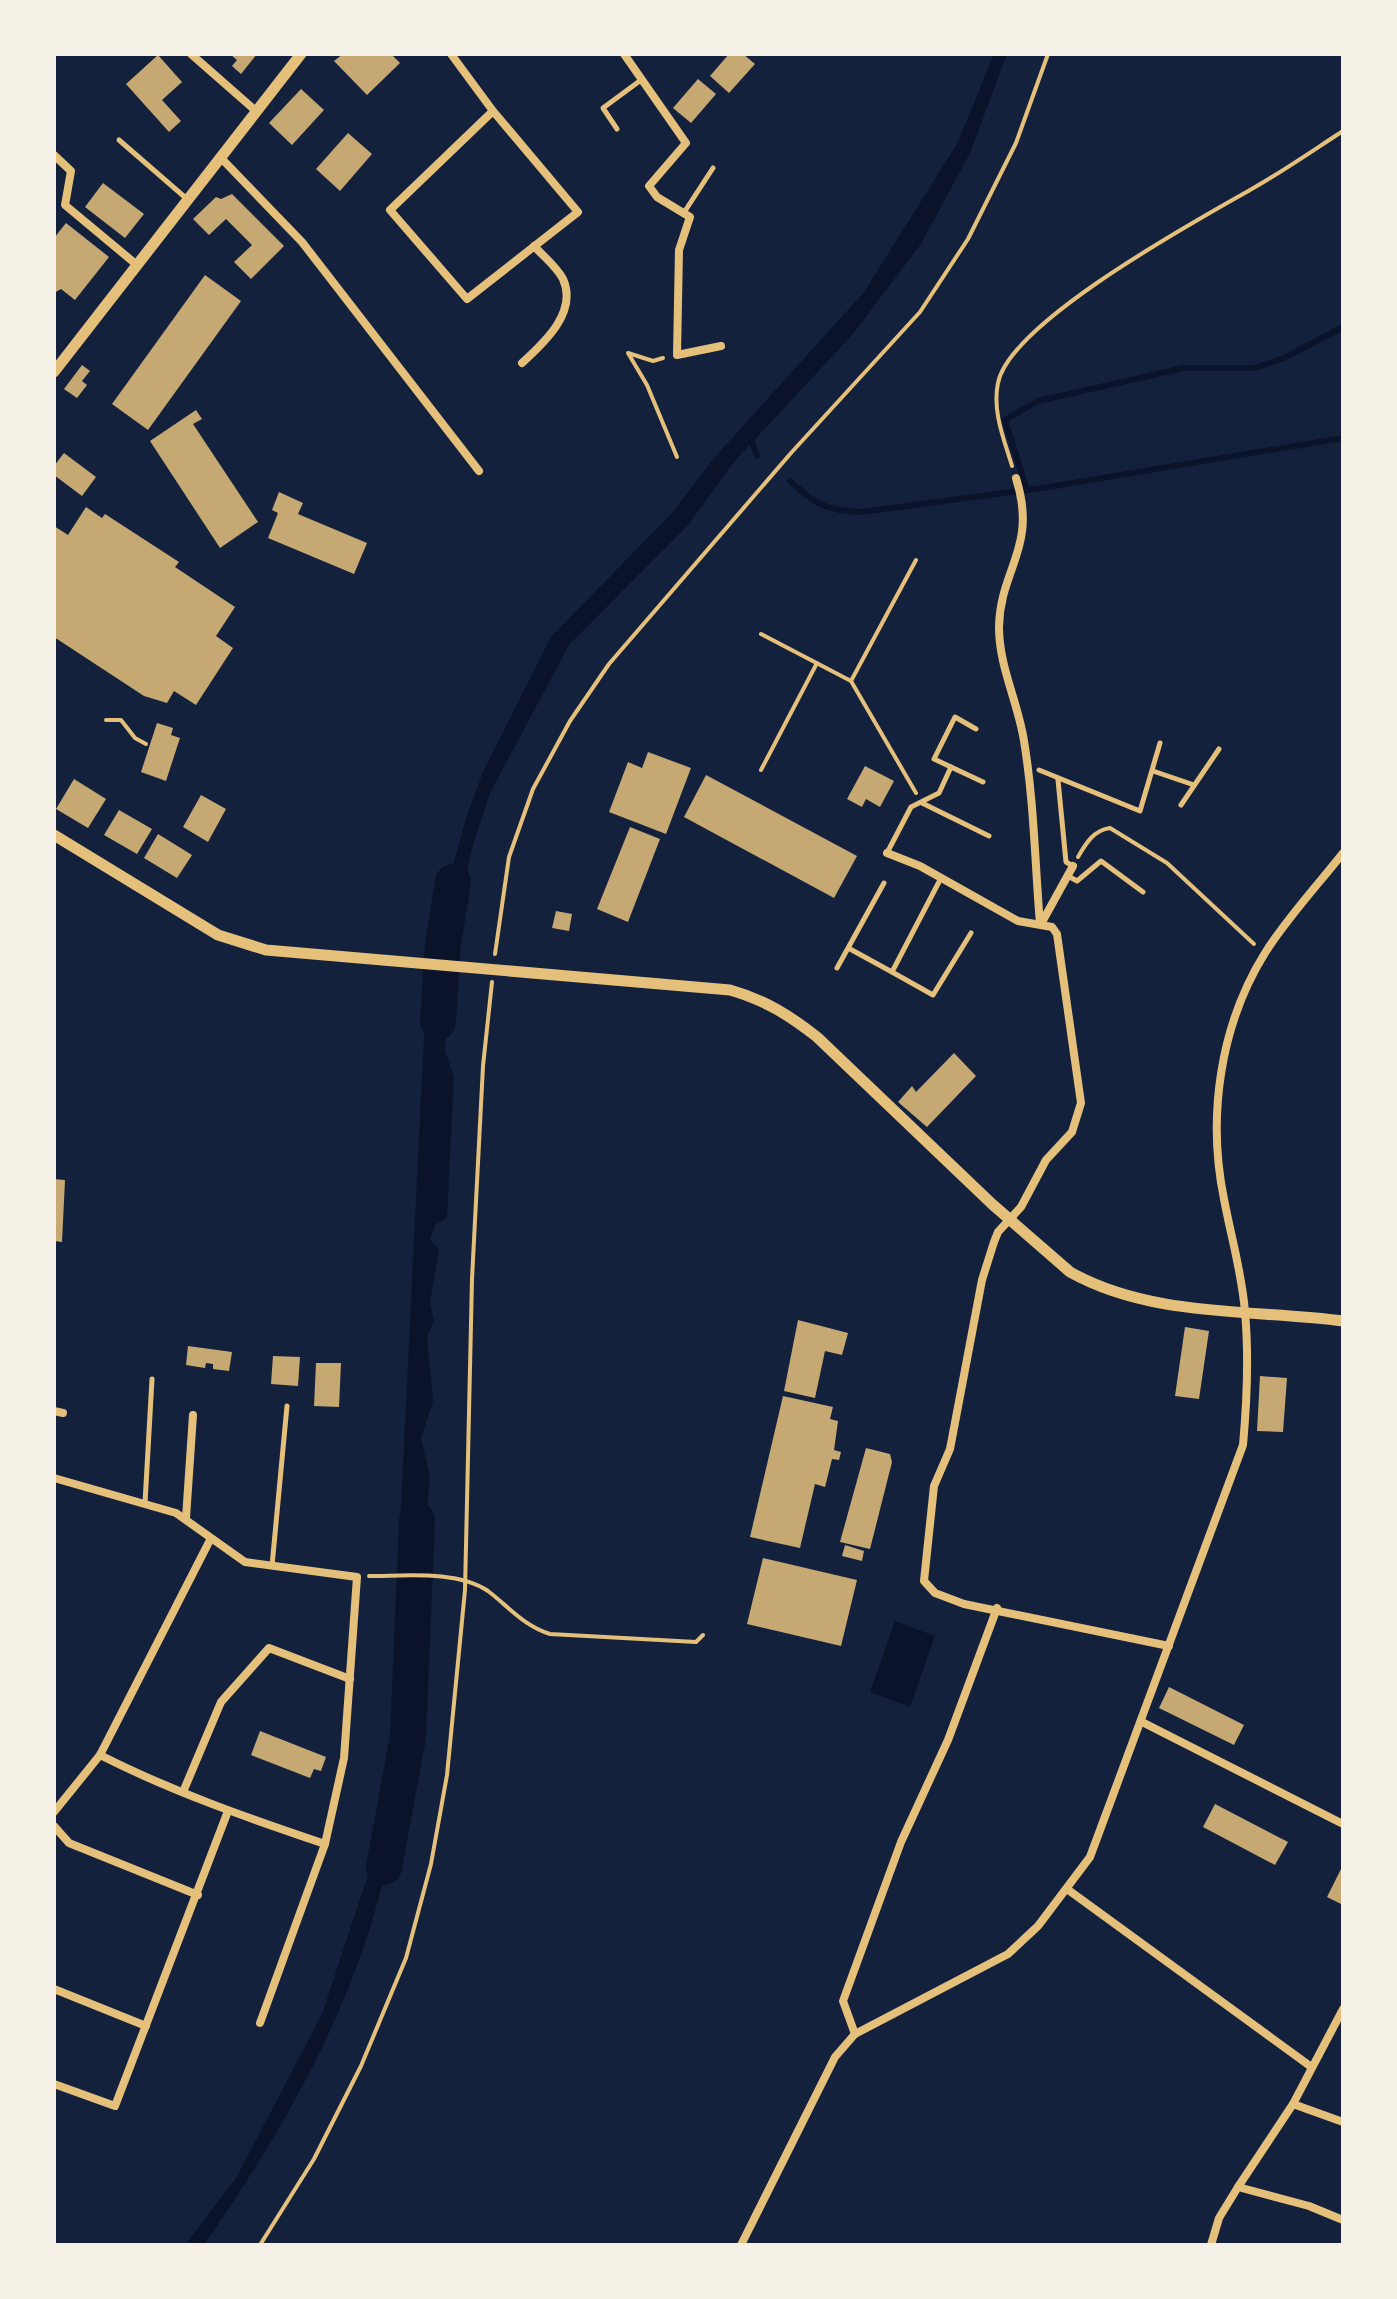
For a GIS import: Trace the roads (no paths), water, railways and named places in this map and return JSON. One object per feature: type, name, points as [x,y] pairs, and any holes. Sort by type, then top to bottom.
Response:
[{"type":"street","points":[[191,54],[256,111]]},
{"type":"street","points":[[54,372],[301,54]]},
{"type":"street","points":[[451,54],[493,111],[578,212],[467,299],[390,210],[493,111]]},
{"type":"street","points":[[624,54],[686,143],[649,186],[657,197],[685,211],[690,217],[679,250],[677,355],[721,346]]},
{"type":"street","points":[[54,155],[71,171],[65,205],[137,265]]},
{"type":"street","points":[[221,158],[302,242],[479,471]]},
{"type":"street","points":[[522,363],[547,340],[559,323],[567,295],[563,278],[534,246]]},
{"type":"street","points":[[1016,478],[1023,501],[1023,539],[999,628],[1005,671],[1024,740],[1040,924]]},
{"type":"street","points":[[54,835],[218,935],[266,950],[730,990],[757,998],[787,1013],[817,1037],[1010,1219],[1085,1280],[1131,1296],[1246,1314],[1343,1321]]},
{"type":"street","points":[[887,853],[941,878],[1018,921],[1052,927],[1057,934],[1081,1103],[1072,1132],[1046,1160],[1010,1219],[998,1232],[982,1280],[950,1449],[934,1486],[924,1581],[935,1593],[964,1604],[997,1608],[1169,1646]]},
{"type":"street","points":[[741,2245],[835,2057],[855,2034],[1008,1954],[1038,1926],[1090,1857],[1243,1445],[1248,1393],[1246,1314],[1236,1240],[1224,1199],[1216,1121],[1226,1048],[1265,954],[1343,853]]},
{"type":"street","points":[[1040,924],[1073,866]]},
{"type":"street","points":[[186,1518],[193,1415]]},
{"type":"street","points":[[54,1478],[145,1503],[186,1518],[210,1540],[245,1562],[357,1577],[344,1758],[325,1844],[260,2023]]},
{"type":"street","points":[[54,1812],[100,1755],[210,1540]]},
{"type":"street","points":[[855,2034],[849,2025],[843,2001],[901,1842],[948,1740],[997,1608]]},
{"type":"street","points":[[183,1792],[221,1702],[269,1648],[350,1679]]},
{"type":"street","points":[[1142,1722],[1343,1824]]},
{"type":"street","points":[[100,1755],[228,1811],[325,1844]]},
{"type":"street","points":[[54,2084],[115,2106],[228,1811]]},
{"type":"street","points":[[54,1826],[69,1843],[198,1895]]},
{"type":"street","points":[[1067,1889],[1310,2066]]},
{"type":"street","points":[[54,1989],[146,2026]]},
{"type":"street","points":[[1211,2245],[1219,2218],[1293,2104],[1310,2066],[1343,2009]]},
{"type":"street","points":[[1293,2104],[1343,2122]]},
{"type":"street","points":[[1238,2187],[1309,2206],[1343,2220]]},
{"type":"lane","points":[[617,129],[603,108],[641,80]]},
{"type":"lane","points":[[119,140],[188,200]]},
{"type":"lane","points":[[685,211],[713,168]]},
{"type":"lane","points":[[976,729],[955,717],[934,759],[983,782]]},
{"type":"lane","points":[[1039,770],[1140,811],[1160,743]]},
{"type":"lane","points":[[1181,805],[1219,749]]},
{"type":"lane","points":[[887,853],[911,807],[939,793],[951,767]]},
{"type":"lane","points":[[1153,771],[1194,785]]},
{"type":"lane","points":[[1058,780],[1066,862],[1073,866]]},
{"type":"lane","points":[[921,802],[989,836]]},
{"type":"lane","points":[[1067,876],[1077,881],[1101,861],[1143,892]]},
{"type":"lane","points":[[892,972],[941,878]]},
{"type":"lane","points":[[837,968],[884,883]]},
{"type":"lane","points":[[850,949],[933,995],[971,933]]},
{"type":"lane","points":[[145,1503],[152,1379]]},
{"type":"lane","points":[[272,1567],[287,1406]]},
{"type":"water","points":[[994,54],[1007,54],[970,153],[921,244],[853,334],[733,463],[689,524],[569,645],[490,793],[472,848],[454,932],[435,930],[467,815],[483,772],[551,637],[671,514],[715,457],[864,292],[957,144]]},
{"type":"water","points":[[427,973],[450,975],[445,1051],[454,1077],[447,1218],[435,1225],[430,1240],[439,1249],[430,1302],[434,1321],[427,1336],[433,1402],[421,1438],[430,1476],[422,1568],[398,1568]]},
{"type":"water","points":[[402,1591],[420,1592],[410,1723],[398,1811],[379,1898],[366,1940],[335,2020],[274,2136],[204,2245],[185,2245],[236,2178],[322,2014],[376,1845],[399,1675]]},
{"type":"water","points":[[895,1621],[935,1636],[910,1707],[870,1692]]},
{"type":"waterway","points":[[1027,490],[1005,420],[1038,401],[1184,368],[1255,368],[1284,358],[1343,327]]},
{"type":"waterway","points":[[750,437],[757,456]]},
{"type":"waterway","points":[[790,481],[822,505],[861,512],[1043,488],[1343,438]]},
{"type":"waterway","points":[[438,1022],[443,943],[453,882]]},
{"type":"waterway","points":[[384,1867],[408,1737],[417,1520]]}]
